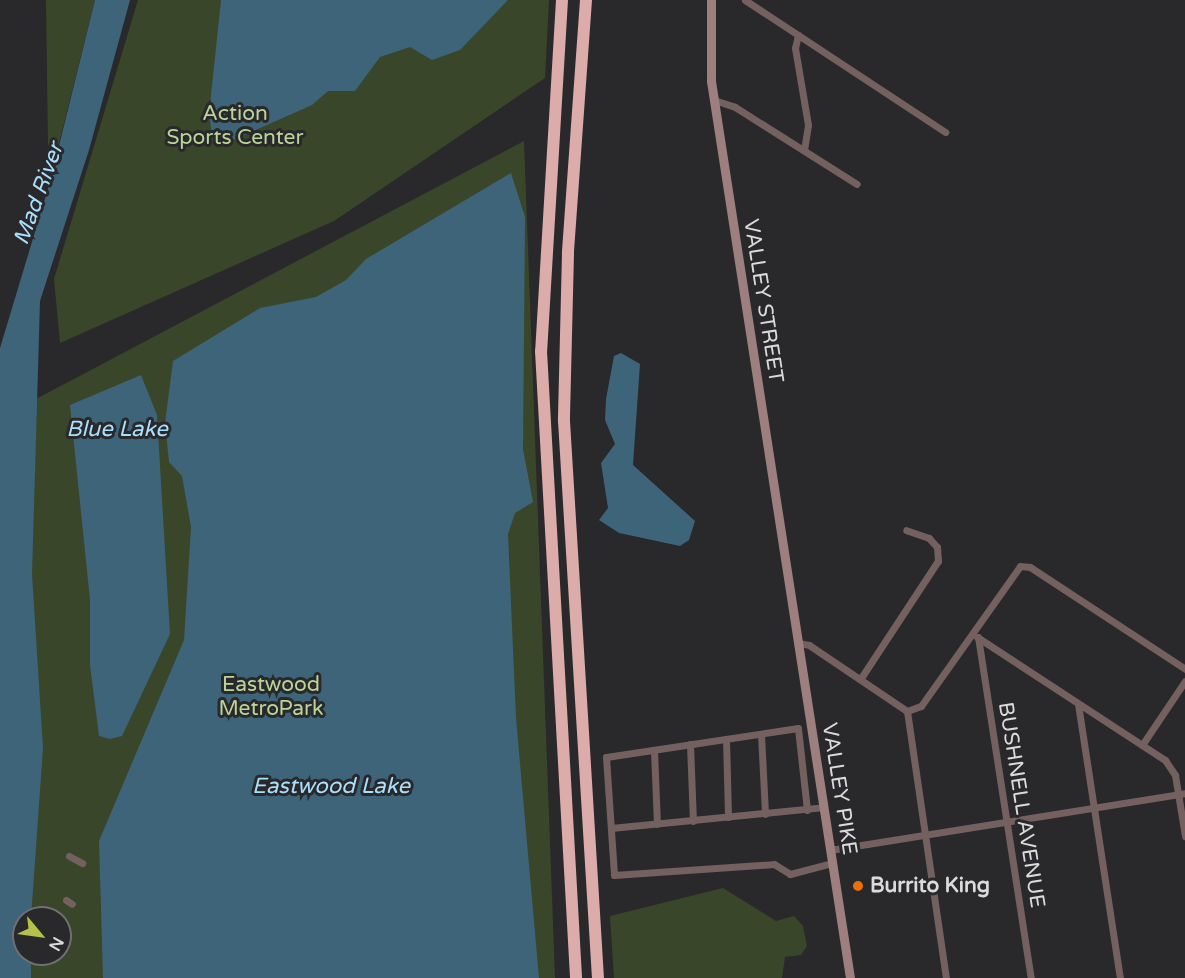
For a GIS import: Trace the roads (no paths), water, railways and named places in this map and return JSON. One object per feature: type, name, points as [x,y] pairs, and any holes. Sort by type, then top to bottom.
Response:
[{"type":"highway","points":[[562,0],[541,351],[576,978]]},
{"type":"highway","points":[[586,0],[568,253],[564,421],[598,978]]},
{"type":"street","name":"VALLEY STREET","points":[[711,0],[714,100],[793,606]]},
{"type":"street","points":[[745,0],[945,132]]},
{"type":"street","points":[[798,35],[795,48],[808,125],[804,150]]},
{"type":"street","points":[[714,100],[804,150],[857,184]]},
{"type":"street","points":[[861,678],[938,561],[937,547],[929,538],[906,530]]},
{"type":"street","points":[[907,711],[921,706],[975,635],[1017,568],[1027,566],[1185,669]]},
{"type":"street","name":"VALLEY PIKE","points":[[793,606],[850,978]]},
{"type":"street","points":[[975,635],[1168,763],[1182,794],[1185,836]]},
{"type":"street","name":"BUSHNELL AVENUE","points":[[975,635],[1031,978]]},
{"type":"street","points":[[798,643],[861,678],[907,711],[946,978]]},
{"type":"street","points":[[1142,745],[1185,681]]},
{"type":"street","points":[[1078,704],[1120,978]]},
{"type":"street","points":[[807,810],[798,728],[606,757],[614,875],[774,864],[790,874],[832,863]]},
{"type":"street","points":[[761,734],[765,814]]},
{"type":"street","points":[[726,739],[728,817]]},
{"type":"street","points":[[690,744],[693,821]]},
{"type":"street","points":[[654,750],[657,824]]},
{"type":"street","points":[[830,850],[1182,794]]},
{"type":"street","points":[[611,828],[824,807]]},
{"type":"street","points":[[69,856],[82,863]]},
{"type":"water","points":[[95,0],[130,0],[89,150],[40,301],[32,574],[43,748],[32,906],[12,906],[12,966],[31,966],[31,978],[0,978],[0,348],[50,182]]},
{"type":"water","points":[[221,0],[508,0],[460,50],[432,60],[410,47],[380,57],[355,91],[328,91],[312,105],[224,144],[213,142],[209,114]]},
{"type":"water","name":"Eastwood Lake","points":[[511,173],[525,217],[523,449],[533,502],[515,513],[508,534],[516,718],[539,978],[103,978],[99,841],[184,640],[191,527],[182,476],[169,462],[165,423],[173,361],[260,308],[316,297],[346,280],[366,259]]},
{"type":"water","points":[[621,353],[640,364],[633,465],[695,521],[689,540],[680,546],[619,533],[599,520],[608,508],[601,463],[615,444],[605,420],[606,399],[614,356]]},
{"type":"water","name":"Blue Lake","points":[[141,375],[157,415],[170,634],[122,736],[110,739],[99,736],[90,665],[90,600],[70,405]]},
{"type":"place","name":"Burrito King","points":[[858,886]]},
{"type":"park label","name":"Action Sports Center","points":[[235,126]]},
{"type":"park label","name":"Eastwood MetroPark","points":[[271,697]]},
{"type":"water label","name":"Mad River","points":[[39,194]]}]
